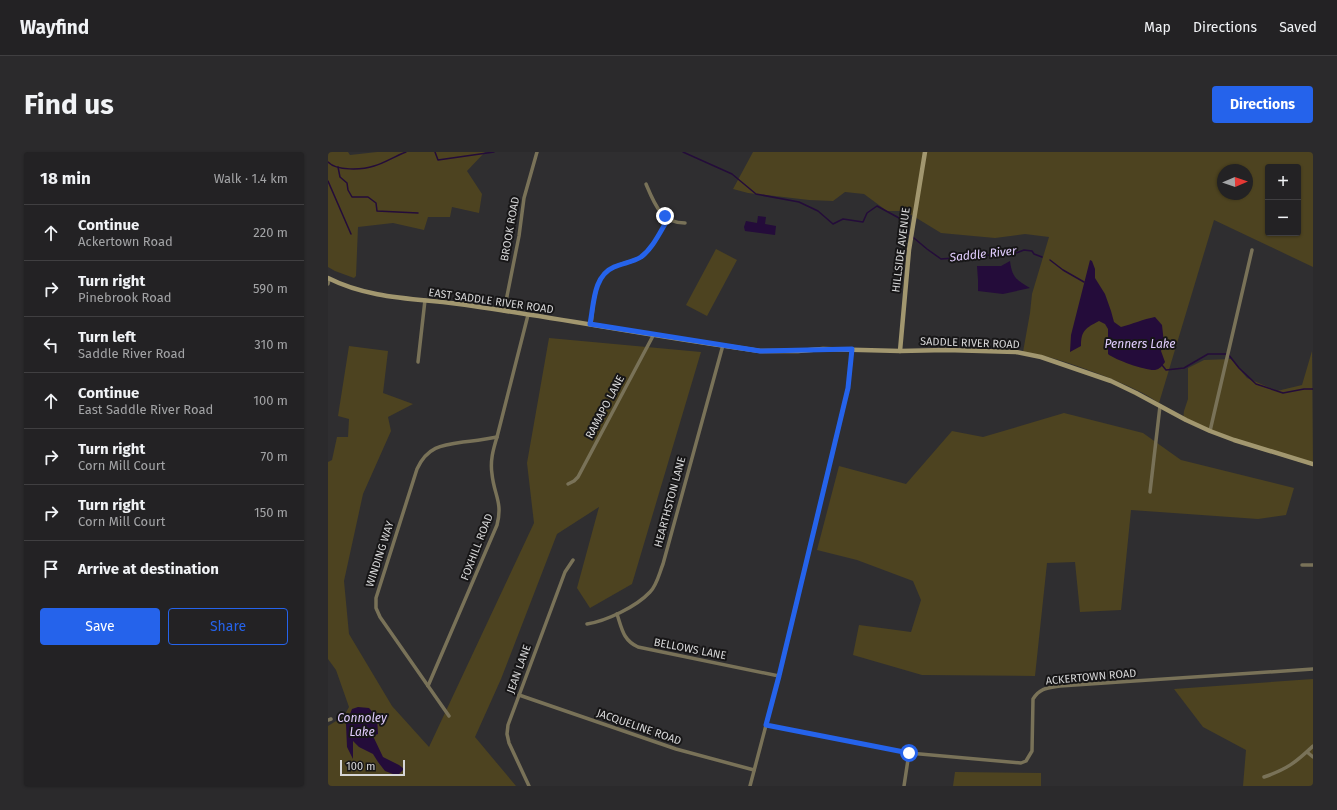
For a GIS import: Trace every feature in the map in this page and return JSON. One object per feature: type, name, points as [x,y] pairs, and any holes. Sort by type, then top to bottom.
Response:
[{"type":"main road","name":"HILLSIDE AVENUE","points":[[900,351],[911,231],[925,152]]},
{"type":"main road","name":"EAST SADDLE RIVER ROAD","points":[[328,280],[372,294],[455,303],[654,334]]},
{"type":"main road","name":"SADDLE RIVER ROAD","points":[[654,334],[760,351],[852,349],[1016,352],[1041,357],[1111,381],[1136,392],[1210,431],[1313,464]]},
{"type":"street","name":"BROOK ROAD","points":[[504,310],[519,236],[524,198],[537,152]]},
{"type":"street","points":[[646,184],[658,208],[668,219],[678,223],[685,223]]},
{"type":"street","points":[[590,324],[597,285],[602,276],[615,266],[636,260],[642,256],[652,245],[668,219]]},
{"type":"street","points":[[1210,431],[1252,250]]},
{"type":"street","points":[[418,362],[425,300]]},
{"type":"street","name":"FOXHILL ROAD","points":[[428,686],[497,525],[500,511],[493,480],[491,464],[492,455],[528,315]]},
{"type":"street","name":"RAMAPO LANE","points":[[568,484],[578,477],[654,334]]},
{"type":"street","name":"HEARTHSTON LANE","points":[[586,624],[598,622],[617,614],[650,593],[655,585],[663,564],[723,346]]},
{"type":"street","points":[[750,786],[779,676],[848,388],[852,349]]},
{"type":"street","points":[[1150,492],[1160,406]]},
{"type":"street","name":"WINDING WAY","points":[[449,716],[380,617],[376,608],[376,598],[417,469],[423,458],[432,450],[444,445],[497,437]]},
{"type":"street","name":"JEAN LANE","points":[[529,786],[509,743],[507,734],[508,725],[565,572],[573,560]]},
{"type":"street","points":[[1302,565],[1313,565]]},
{"type":"street","name":"BELLOWS LANE","points":[[617,614],[626,637],[630,643],[638,647],[779,676]]},
{"type":"street","name":"ACKERTOWN ROAD","points":[[766,725],[909,753],[1022,763],[1026,761],[1032,752],[1033,699],[1036,693],[1044,689],[1060,686],[1313,669]]},
{"type":"street","name":"JACQUELINE ROAD","points":[[519,695],[676,749],[754,770]]},
{"type":"street","points":[[1264,777],[1291,766],[1313,746]]},
{"type":"street","points":[[1307,752],[1313,757]]},
{"type":"street","points":[[904,786],[909,753]]},
{"type":"shaded area","points":[[328,152],[348,152],[350,155],[377,152],[485,152],[467,171],[482,194],[479,213],[452,207],[450,217],[428,217],[424,230],[393,223],[358,227],[356,276],[354,278],[335,271],[328,267]]},
{"type":"shaded area","points":[[753,152],[1313,152],[1313,267],[1214,220],[1159,403],[1148,396],[1112,379],[1057,359],[1023,352],[1032,294],[1049,237],[1025,234],[995,238],[941,233],[905,211],[887,211],[864,194],[845,192],[833,201],[809,200],[748,193],[733,189]]},
{"type":"shaded area","points":[[716,249],[737,260],[707,316],[686,305]]},
{"type":"shaded area","points":[[549,338],[701,352],[632,584],[590,608],[577,588],[599,507],[557,534],[501,679],[475,737],[516,786],[328,786],[328,726],[344,716],[349,707],[336,670],[328,659],[328,462],[332,460],[337,437],[348,437],[349,419],[338,416],[349,346],[388,351],[383,393],[413,404],[388,417],[391,431],[363,494],[344,581],[349,634],[392,706],[429,747],[534,523],[527,463]]},
{"type":"shaded area","points":[[1312,351],[1313,466],[1261,450],[1183,419],[1188,399],[1188,368],[1204,360],[1231,359],[1247,378],[1277,391],[1302,385]]},
{"type":"shaded area","points":[[1064,413],[1143,433],[1181,460],[1294,488],[1286,515],[1258,519],[1131,510],[1121,610],[1080,612],[1075,562],[1047,563],[1035,676],[922,675],[853,655],[859,625],[911,632],[921,600],[913,581],[857,560],[817,550],[839,466],[906,484],[952,431],[983,437]]},
{"type":"shaded area","points":[[1313,679],[1313,786],[1243,786],[1246,750],[1203,727],[1174,689]]},
{"type":"shaded area","points":[[955,772],[1041,773],[1041,786],[953,786]]},
{"type":"water","points":[[758,216],[766,217],[765,224],[776,226],[775,235],[745,231],[744,227],[746,221],[757,223]]},
{"type":"water","name":"Penners Lake","points":[[1090,260],[1092,261],[1095,269],[1095,278],[1105,294],[1114,322],[1121,327],[1155,317],[1162,325],[1164,343],[1161,351],[1165,362],[1160,368],[1151,370],[1138,367],[1108,354],[1108,329],[1105,324],[1099,321],[1085,330],[1082,336],[1081,346],[1070,352],[1071,335]]},
{"type":"water","points":[[1010,261],[1012,271],[1016,278],[1030,288],[1003,294],[978,291],[977,266],[1001,266]]},
{"type":"water","name":"Connoley Lake","points":[[358,707],[369,708],[377,717],[378,734],[373,736],[383,757],[404,769],[399,774],[393,774],[385,771],[373,754],[359,747],[353,741],[353,759],[347,747],[346,724],[352,709]]},
{"type":"waterway","name":"Saddle River","points":[[328,162],[337,167],[350,169],[363,168],[378,165],[406,152]]},
{"type":"waterway","name":"Saddle River","points":[[435,152],[438,160],[494,152]]},
{"type":"waterway","name":"Saddle River","points":[[683,152],[732,174],[756,194],[799,202],[818,211],[833,224],[843,219],[863,222],[867,213],[877,206],[899,218],[902,228],[941,259],[1016,253],[1024,250],[1032,251],[1034,254],[1042,257]]},
{"type":"waterway","points":[[338,167],[340,177],[347,183],[348,190],[352,197],[368,197],[376,203],[377,211],[418,213]]},
{"type":"waterway","points":[[328,181],[351,234]]},
{"type":"waterway","name":"Saddle River","points":[[1050,260],[1063,270],[1084,282]]},
{"type":"waterway","name":"Saddle River","points":[[1162,365],[1166,370],[1184,368],[1208,354],[1228,354],[1239,368],[1256,384],[1283,393],[1313,389]]},
{"type":"route","points":[[665,216],[668,219],[647,252],[636,260],[615,266],[602,276],[596,289],[590,324],[760,351],[852,349],[848,388],[766,725],[909,753]]}]
